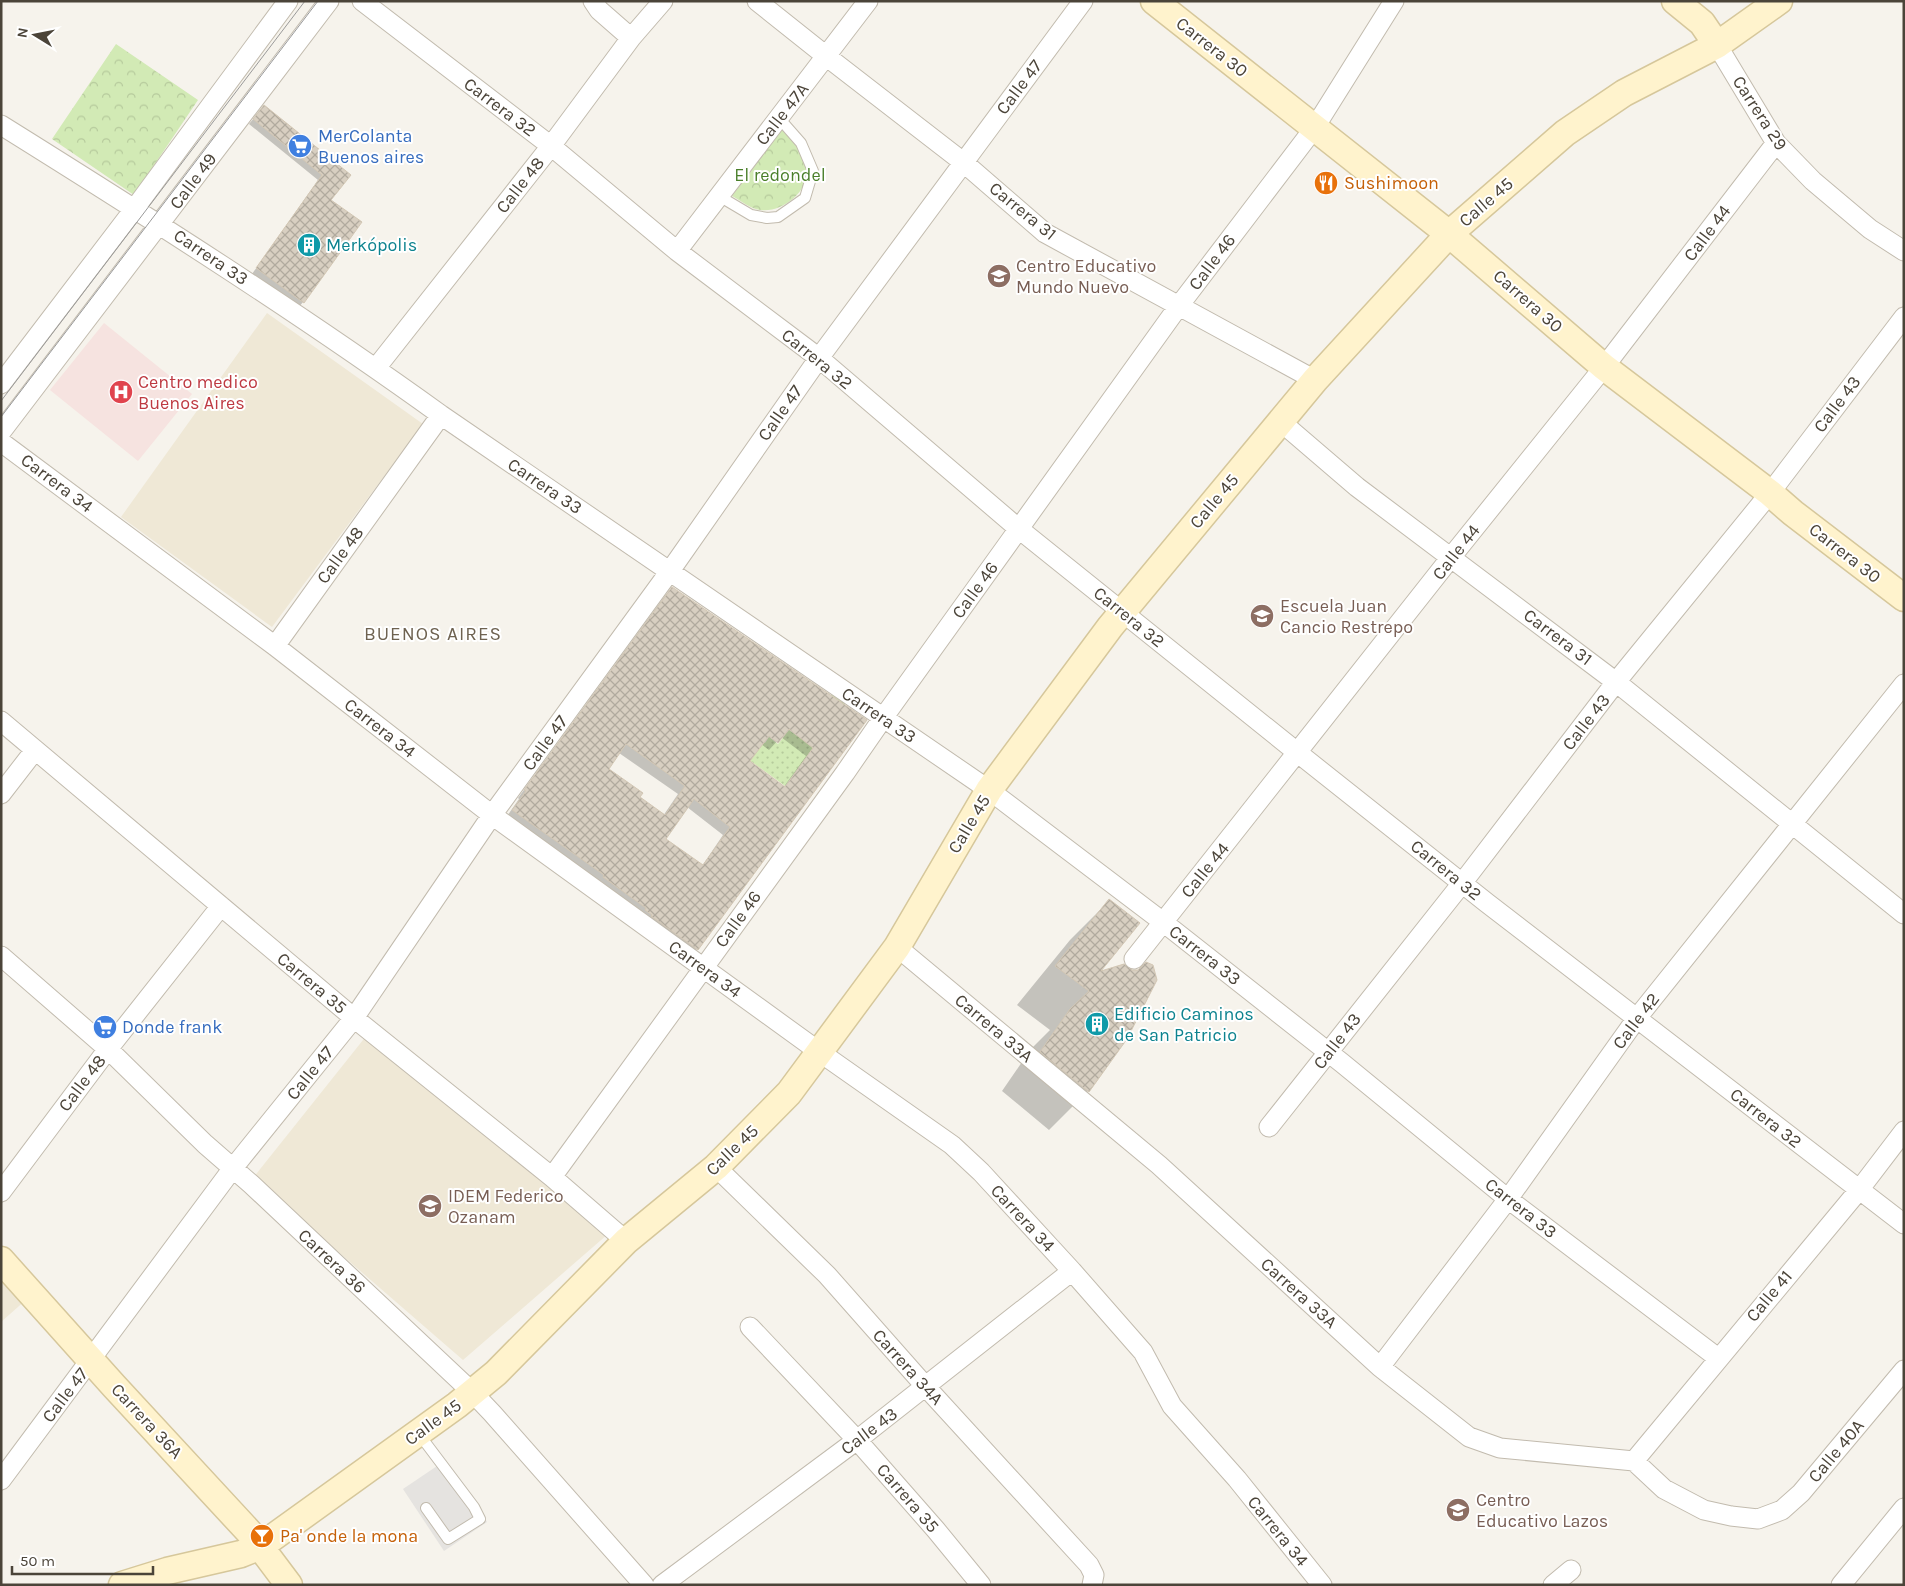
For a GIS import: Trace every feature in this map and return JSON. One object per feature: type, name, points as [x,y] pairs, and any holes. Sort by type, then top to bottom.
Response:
[{"type":"main road","name":"Carrera 30","points":[[1154,1],[1450,234],[1604,367],[1904,598]]},
{"type":"main road","name":"Carrera 29","points":[[1674,1],[1702,23],[1717,46]]},
{"type":"main road","name":"Calle 45","points":[[122,1585],[167,1571],[241,1554],[261,1546],[418,1433],[496,1373],[626,1241],[716,1167],[789,1093],[821,1053],[897,947],[989,790],[1122,612],[1315,380],[1450,234],[1565,133],[1624,93],[1717,46],[1778,1]]},
{"type":"main road","name":"Carrera 36A","points":[[1,1260],[261,1546],[289,1585]]},
{"type":"street","name":"Calle 49","points":[[1,384],[135,208],[288,1]]},
{"type":"street","name":"Calle 49","points":[[1,432],[329,1]]},
{"type":"street","name":"Carrera 32","points":[[362,1],[551,146],[677,251],[819,358],[1019,529],[1298,754],[1463,882],[1487,903],[1904,1224]]},
{"type":"street","points":[[593,1],[599,10],[630,38]]},
{"type":"street","name":"Calle 48","points":[[376,368],[551,146],[630,38],[663,1]]},
{"type":"street","name":"Carrera 31","points":[[757,1],[963,162],[1045,233],[1315,380]]},
{"type":"street","name":"Calle 47A","points":[[677,251],[868,1]]},
{"type":"street","name":"Calle 47","points":[[1,1480],[233,1168],[354,1018],[492,815],[670,571],[819,358],[1083,1]]},
{"type":"street","name":"Calle 46","points":[[552,1178],[845,773],[882,718],[1178,307],[1315,127],[1394,1]]},
{"type":"street","name":"Carrera 29","points":[[1717,46],[1776,143],[1813,181],[1870,228],[1904,251]]},
{"type":"street","name":"Carrera 33","points":[[1,125],[160,224],[376,368],[441,415],[989,790],[1163,922],[1328,1052],[1508,1199],[1718,1358]]},
{"type":"street","name":"Calle 44","points":[[1134,959],[1298,754],[1452,556],[1604,367],[1776,143]]},
{"type":"street","name":"Calle 43","points":[[1269,1127],[1463,882],[1616,682],[1770,493],[1904,317]]},
{"type":"street","name":"Calle 48","points":[[275,646],[441,415]]},
{"type":"street","name":"Carrera 31","points":[[1280,421],[1358,487],[1452,556],[1616,682],[1904,914]]},
{"type":"street","name":"Carrera 34","points":[[1,442],[275,646],[492,815],[821,1053],[952,1145],[981,1172],[1143,1352],[1172,1406],[1237,1480],[1322,1585]]},
{"type":"street","name":"Calle 42","points":[[1380,1368],[1508,1199],[1637,1018],[1904,684]]},
{"type":"street","name":"Carrera 35","points":[[1,721],[354,1018],[552,1178],[626,1241]]},
{"type":"street","points":[[1,794],[35,750]]},
{"type":"street","name":"Calle 48","points":[[1,1192],[108,1048],[221,906]]},
{"type":"street","name":"Carrera 33A","points":[[897,947],[1160,1166],[1380,1368],[1469,1437],[1500,1448],[1634,1461]]},
{"type":"street","name":"Carrera 36","points":[[1,956],[108,1048],[205,1144],[472,1392],[644,1585]]},
{"type":"street","name":"Calle 41","points":[[1634,1461],[1859,1190],[1904,1132]]},
{"type":"street","name":"Carrera 34A","points":[[716,1167],[827,1275],[1089,1566],[1093,1580]]},
{"type":"street","name":"Calle 43","points":[[662,1585],[857,1440],[1072,1271]]},
{"type":"street","name":"Carrera 35","points":[[750,1327],[857,1440],[936,1530],[980,1585]]},
{"type":"street","name":"Calle 40A","points":[[1634,1461],[1664,1488],[1704,1510],[1758,1519],[1782,1510],[1801,1493],[1904,1370]]},
{"type":"street","points":[[1841,1585],[1904,1508]]},
{"type":"lane","points":[[718,196],[751,215],[767,218],[778,217],[804,198],[814,171],[801,143],[778,118]]},
{"type":"lane","points":[[418,1433],[464,1493],[480,1516],[480,1519],[448,1538],[426,1508]]},
{"type":"shaded area","points":[[267,313],[423,424],[272,627],[121,517]]},
{"type":"shaded area","name":"Centro medico Buenos Aires","points":[[104,323],[192,394],[138,461],[50,390]]},
{"type":"shaded area","name":"IDEM Federico Ozanam","points":[[367,1035],[608,1234],[463,1360],[253,1178]]},
{"type":"shaded area","points":[[1,1272],[27,1299],[1,1322]]},
{"type":"shaded area","points":[[446,1460],[487,1522],[444,1551],[403,1489]]},
{"type":"green space","points":[[116,44],[198,100],[134,195],[52,139]]},
{"type":"green space","name":"El redondel","points":[[783,128],[807,152],[808,172],[806,180],[803,187],[792,200],[776,208],[760,210],[732,196]]},
{"type":"green space","points":[[833,693],[847,702],[785,786],[752,762],[744,772],[748,730],[765,743],[769,737],[778,744],[789,730],[800,738]]},
{"type":"building","name":"Merkópolis","points":[[264,105],[351,175],[331,200],[362,222],[304,303],[256,268],[322,175],[253,119]]},
{"type":"building","points":[[672,587],[867,720],[698,950],[651,916],[645,910],[646,908],[603,877],[604,875],[512,810],[526,791],[524,790]],"holes":[[[789,729],[813,748],[785,787],[750,761],[769,736],[778,743]],[[626,744],[685,786],[665,815],[640,797],[643,793],[609,769]],[[694,799],[730,827],[703,865],[666,839]]]},
{"type":"building","name":"Edificio Caminos de San Patricio","points":[[1109,899],[1140,923],[1101,971],[1124,964],[1132,970],[1138,970],[1146,962],[1153,965],[1157,980],[1127,1039],[1089,1092],[1040,1052],[1070,1009],[1089,991],[1055,966]]},
{"type":"tram line","points":[[1,401],[305,1]]},
{"type":"tram line","points":[[1,417],[318,1]]},
{"type":"place","name":"MerColanta Buenos aires","points":[[300,146]]},
{"type":"place","name":"Sushimoon","points":[[1326,183]]},
{"type":"place","name":"Merkópolis","points":[[309,245]]},
{"type":"place","name":"Centro Educativo Mundo Nuevo","points":[[999,276]]},
{"type":"place","name":"Centro medico Buenos Aires","points":[[121,392]]},
{"type":"place","name":"Escuela Juan Cancio Restrepo","points":[[1262,616]]},
{"type":"place","name":"Edificio Caminos de San Patricio","points":[[1097,1024]]},
{"type":"place","name":"Donde frank","points":[[105,1027]]},
{"type":"place","name":"IDEM Federico Ozanam","points":[[430,1206]]},
{"type":"place","name":"Centro Educativo Lazos","points":[[1458,1510]]},
{"type":"place","name":"Pa' onde la mona","points":[[262,1536]]},
{"type":"district","name":"BUENOS AIRES","points":[[433,634]]}]
